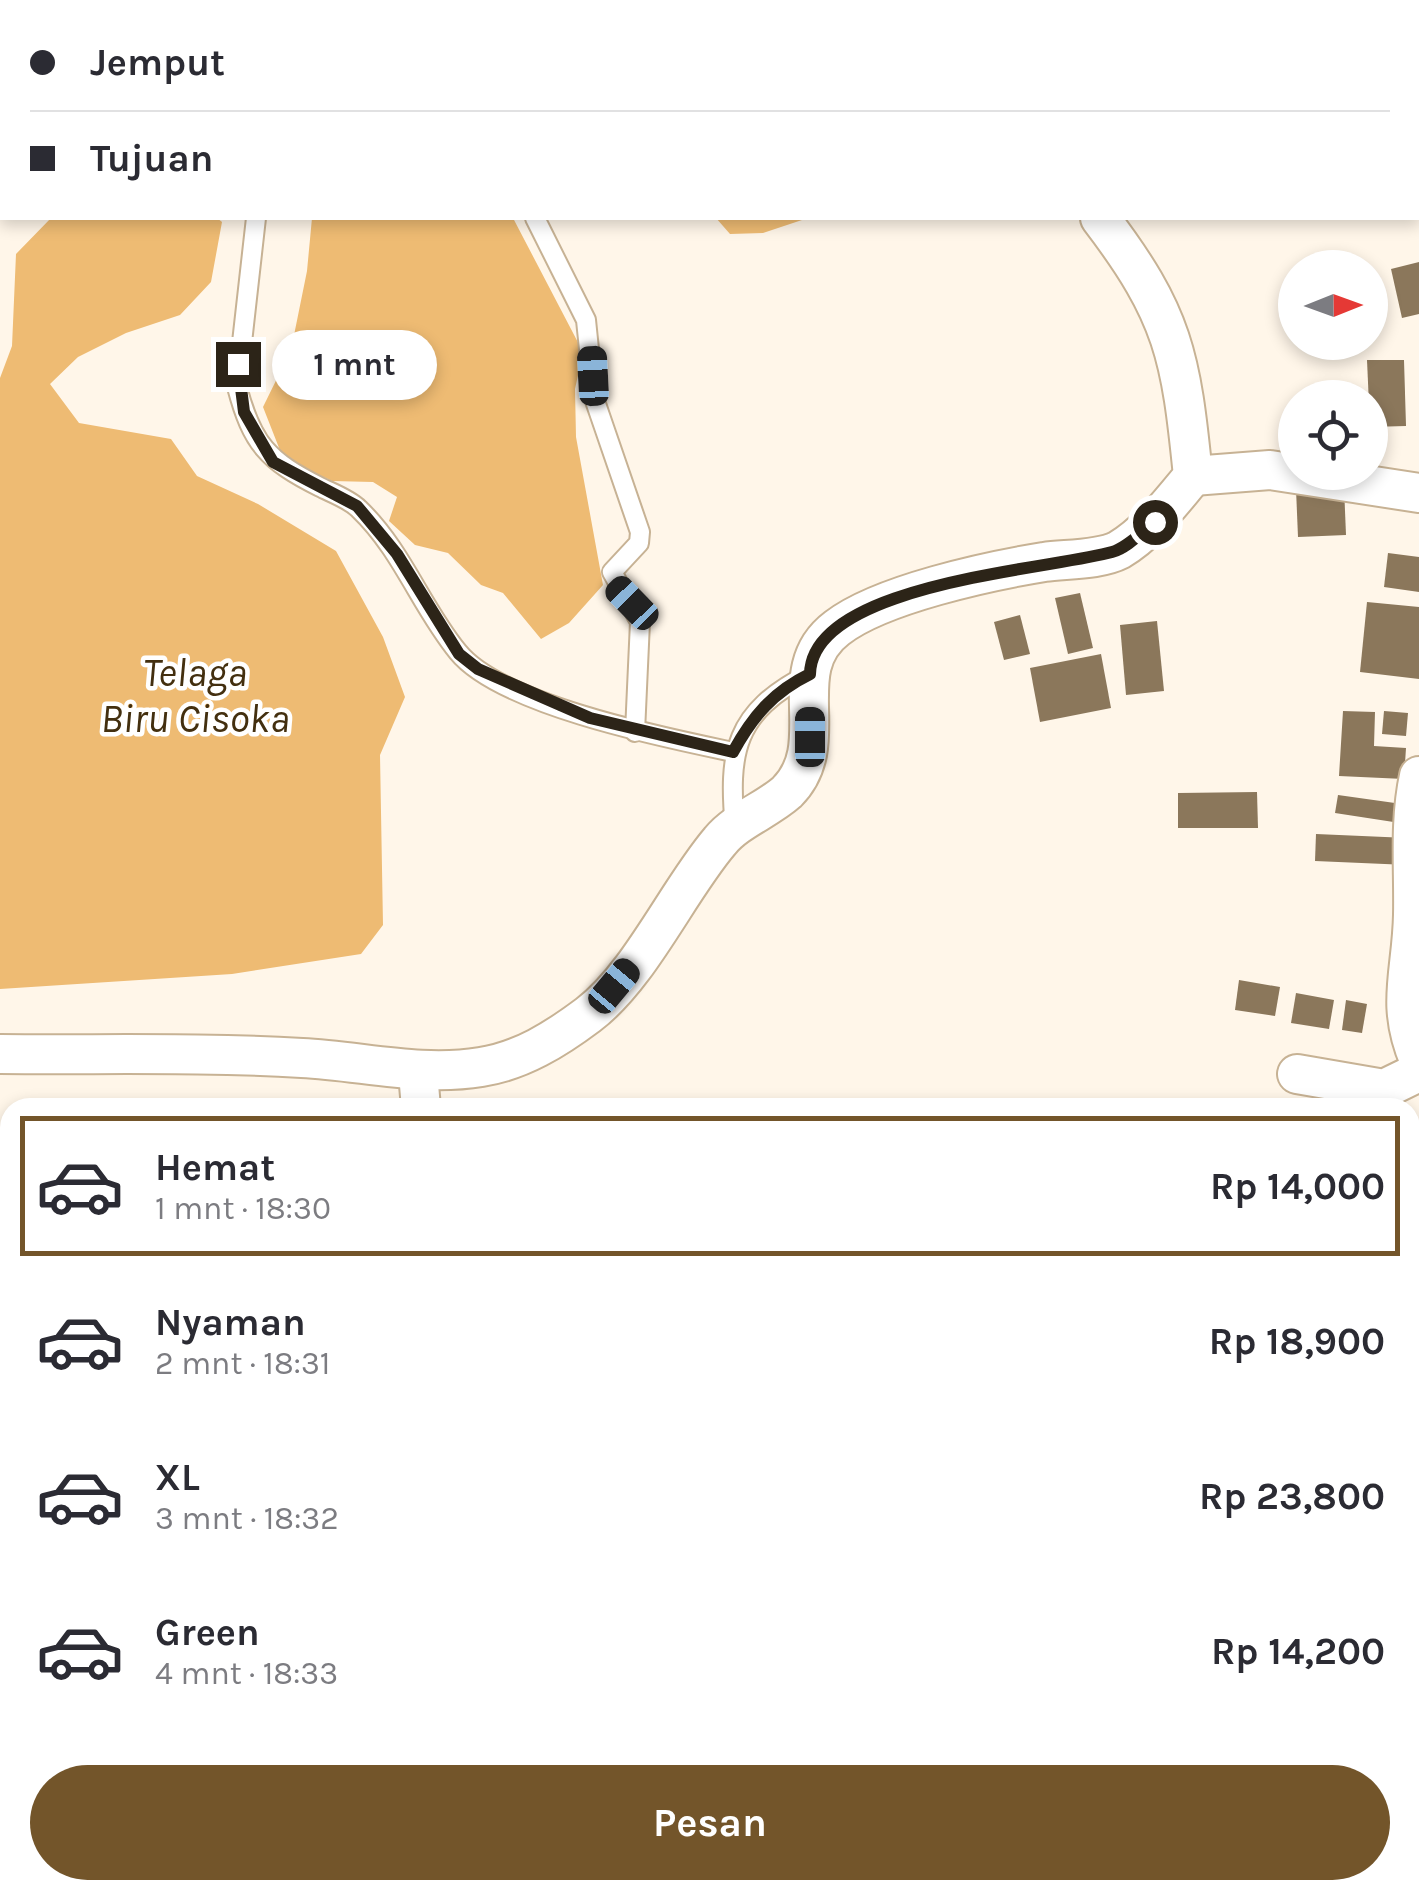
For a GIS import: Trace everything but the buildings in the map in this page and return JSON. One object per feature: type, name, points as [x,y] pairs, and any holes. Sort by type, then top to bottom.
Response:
[{"type":"street","points":[[0,1054],[252,1055],[369,1061],[419,1090],[536,1051],[592,1012],[656,934],[722,838],[788,791],[804,768],[810,737],[810,674],[819,642],[847,620],[902,596],[1038,563],[1116,552],[1155,522],[1193,476],[1185,393],[1172,334],[1148,283],[1101,220]]},
{"type":"street","points":[[1193,476],[1270,470],[1419,493]]},
{"type":"street","points":[[1419,776],[1411,854],[1414,917],[1404,980],[1406,1030],[1419,1060]]},
{"type":"street","points":[[1296,1074],[1384,1089],[1419,1072]]},
{"type":"lane","points":[[256,220],[237,387],[244,412],[273,462],[357,506],[397,554],[459,654],[478,669],[540,700],[635,732],[733,752]]},
{"type":"lane","points":[[536,220],[586,320],[594,398],[640,532],[639,543],[612,572],[640,622],[635,732]]},
{"type":"lane","points":[[735,829],[730,772],[733,752],[752,719],[772,696],[810,674]]},
{"type":"water","name":"Telaga Biru Cisoka","points":[[49,220],[222,222],[211,282],[180,315],[126,333],[78,357],[50,384],[79,423],[171,439],[197,476],[258,504],[336,551],[383,637],[405,697],[380,755],[383,925],[361,954],[232,974],[0,989],[0,378],[12,346],[16,254]]},
{"type":"water","points":[[312,220],[514,220],[583,352],[575,389],[576,437],[603,585],[569,623],[541,639],[503,593],[481,585],[448,553],[415,545],[389,521],[397,497],[373,482],[332,481],[283,458],[263,407],[291,350],[307,271]]},
{"type":"water","points":[[718,220],[802,220],[763,233],[730,234]]},
{"type":"route","points":[[238,364],[237,387],[244,412],[273,462],[357,506],[397,554],[459,654],[478,669],[540,700],[590,718],[635,732],[733,752],[752,719],[772,696],[810,674],[810,662],[819,642],[847,620],[902,596],[1038,563],[1116,552],[1155,522]]}]
